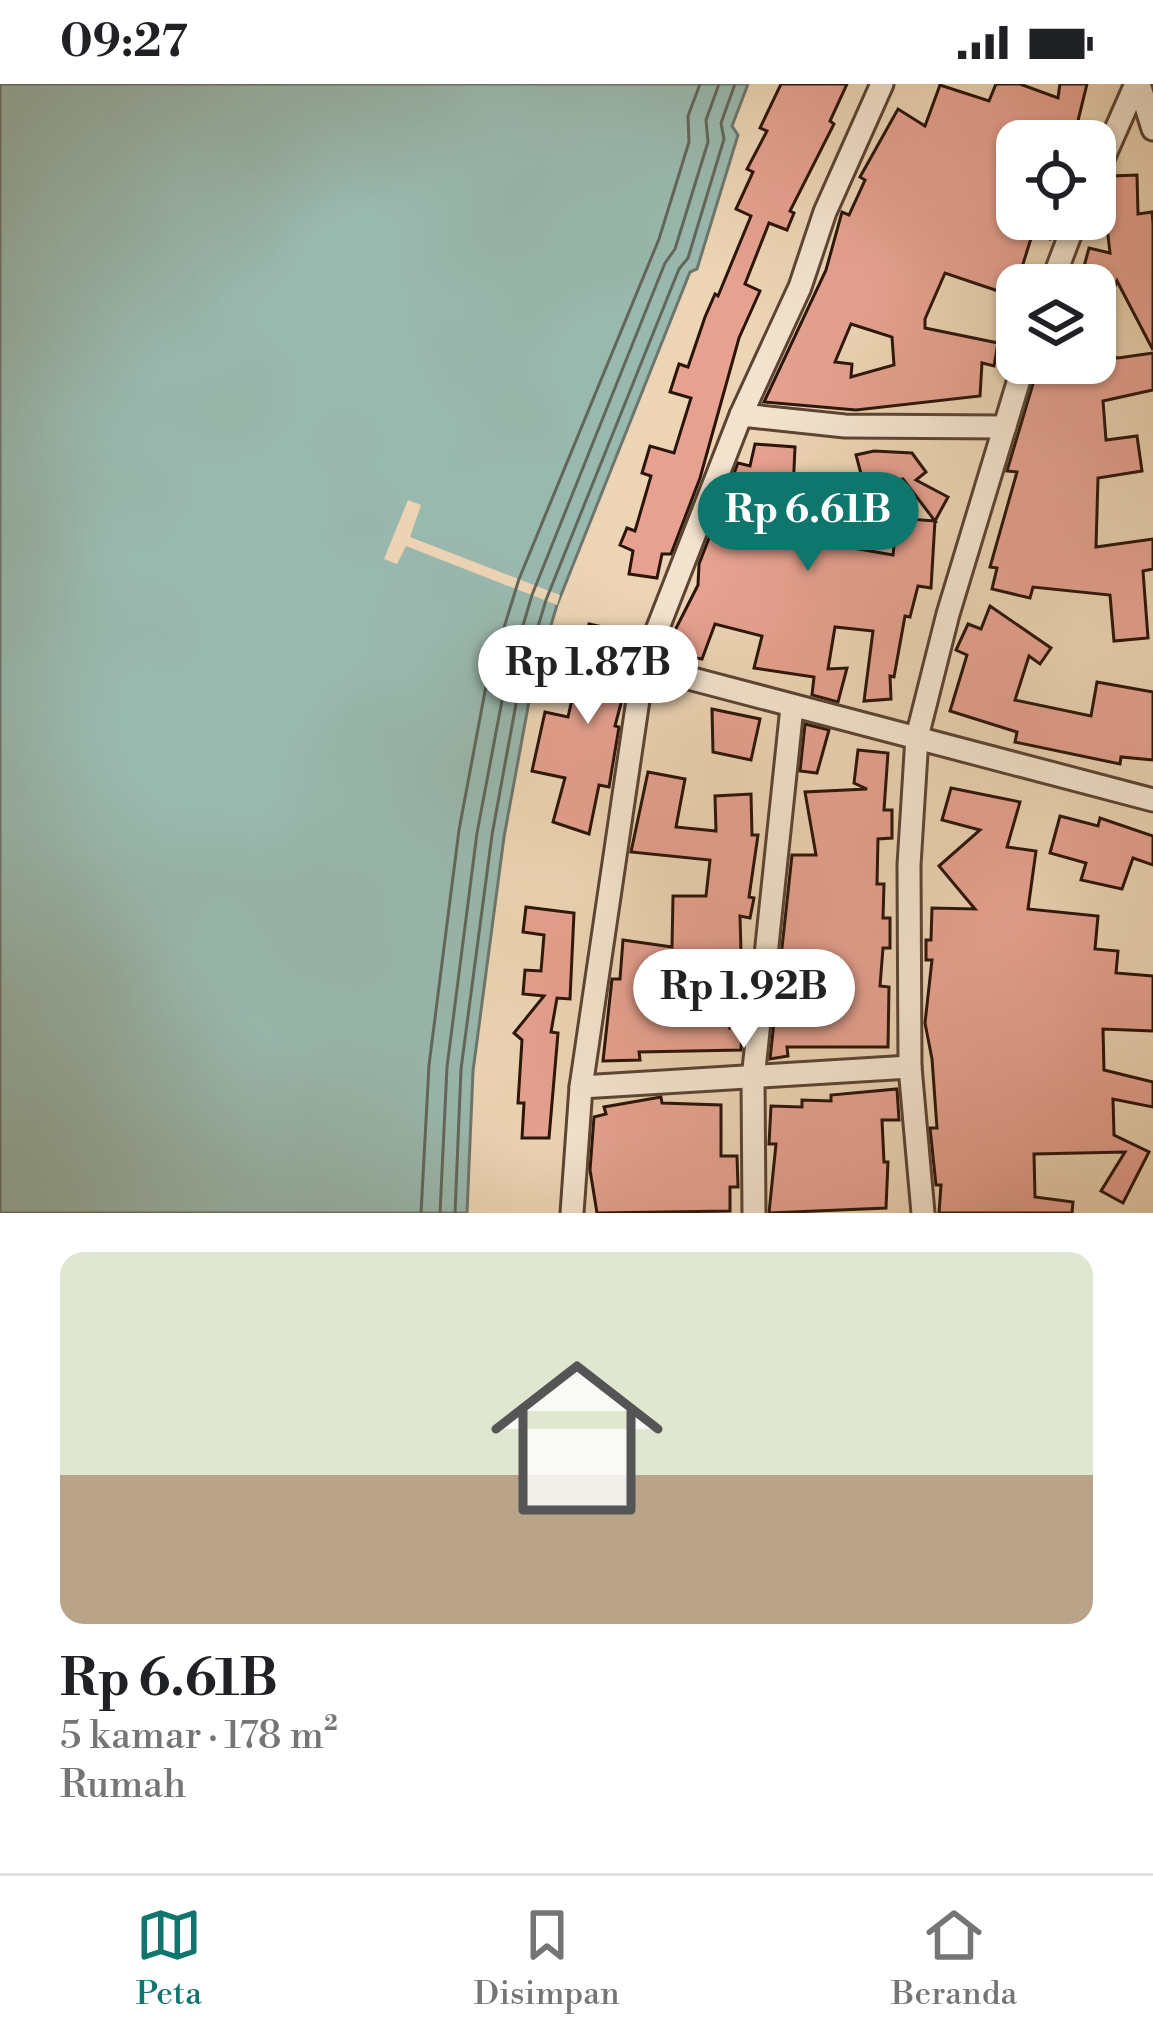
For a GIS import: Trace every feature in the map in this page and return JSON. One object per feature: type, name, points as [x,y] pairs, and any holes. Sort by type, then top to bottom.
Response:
[{"type":"street","points":[[572,1213],[580,1087],[643,667],[741,415],[800,287],[825,212],[882,84]]},
{"type":"street","points":[[1138,84],[1153,129]]},
{"type":"street","points":[[1116,131],[1138,84]]},
{"type":"street","points":[[923,1213],[910,1067],[909,865],[917,737],[948,614],[1018,384]]},
{"type":"street","points":[[741,415],[845,426],[1005,427]]},
{"type":"street","points":[[643,667],[1153,800]]},
{"type":"street","points":[[754,1213],[753,1079],[792,707]]},
{"type":"street","points":[[580,1087],[910,1067]]},
{"type":"water","points":[[0,84],[748,84],[732,126],[738,135],[697,269],[690,272],[557,605],[530,696],[504,837],[473,1071],[467,1213],[0,1213]]},
{"type":"pier","points":[[408,500],[421,505],[410,537],[560,595],[557,605],[406,546],[397,564],[384,559]]},
{"type":"building","points":[[781,84],[847,84],[830,121],[834,124],[790,211],[794,213],[787,230],[769,223],[745,284],[760,291],[739,338],[700,478],[671,554],[662,554],[657,578],[629,574],[633,551],[620,545],[627,528],[635,531],[651,476],[642,473],[650,446],[674,453],[691,398],[670,392],[679,364],[688,367],[751,216],[736,209],[753,172],[747,169],[767,131],[760,128]]},
{"type":"building","points":[[996,84],[1020,84],[1058,98],[1060,84],[1087,84],[1078,120],[996,120],[996,240],[1030,240],[1023,264],[996,264],[996,290],[945,273],[925,319],[925,328],[996,343],[994,366],[982,363],[980,396],[856,410],[764,402],[826,270],[842,212],[849,215],[865,180],[860,177],[898,109],[925,126],[940,85],[989,101]],"holes":[[[851,324],[892,337],[894,365],[851,377],[852,364],[835,362]]]},
{"type":"building","points":[[1137,175],[1138,214],[1152,212],[1153,350],[1116,284],[1116,264],[1085,264],[1089,248],[1110,253],[1109,240],[1116,240],[1116,176]]},
{"type":"building","points":[[1153,353],[1153,390],[1103,401],[1106,440],[1137,436],[1142,471],[1098,478],[1096,547],[1153,539],[1153,569],[1143,571],[1148,638],[1114,641],[1110,595],[1033,587],[1030,598],[992,589],[997,568],[990,567],[1017,472],[1007,471],[1033,384],[1116,384],[1116,357]]},
{"type":"building","points":[[755,444],[795,447],[792,513],[833,518],[830,544],[893,555],[897,518],[935,521],[931,588],[918,586],[910,617],[905,616],[894,677],[890,676],[891,699],[864,701],[873,631],[835,627],[828,669],[847,668],[838,702],[812,695],[814,677],[754,668],[762,636],[715,624],[702,659],[664,652],[698,585],[699,564],[738,463],[750,466]]},
{"type":"building","points":[[912,453],[926,472],[916,480],[948,497],[935,521],[903,479],[865,489],[856,455]]},
{"type":"building","points":[[990,606],[1051,648],[1040,664],[1029,656],[1015,700],[1091,716],[1097,682],[1153,692],[1153,760],[1121,757],[1120,764],[1015,742],[1017,732],[950,711],[967,655],[956,650],[968,624],[981,629]]},
{"type":"building","points":[[589,624],[639,635],[615,726],[619,727],[609,787],[599,785],[589,834],[553,822],[565,778],[532,771],[545,712],[568,717]]},
{"type":"building","points":[[712,709],[760,719],[751,760],[713,752]]},
{"type":"building","points":[[805,724],[829,730],[817,773],[800,771]]},
{"type":"building","points":[[858,750],[888,753],[884,810],[892,810],[892,838],[878,839],[877,884],[884,884],[883,918],[890,918],[890,948],[883,948],[880,986],[889,987],[888,1047],[787,1047],[788,1056],[770,1059],[792,855],[816,855],[805,792],[867,789],[854,783]]},
{"type":"building","points":[[648,772],[685,779],[676,827],[716,831],[715,796],[751,794],[752,835],[758,835],[749,897],[754,898],[750,918],[740,916],[741,951],[729,952],[724,1000],[731,1000],[730,1028],[742,1026],[741,1050],[639,1052],[640,1060],[603,1061],[612,979],[620,979],[623,940],[672,947],[673,896],[706,896],[710,860],[631,852]]},
{"type":"building","points":[[951,788],[1020,802],[1007,847],[1036,851],[1028,909],[1098,916],[1095,949],[1118,951],[1116,973],[1153,976],[1153,1031],[1103,1029],[1104,1070],[1153,1082],[1153,1107],[1113,1099],[1114,1135],[1149,1152],[1123,1203],[1101,1191],[1125,1152],[1034,1154],[1035,1197],[1073,1202],[1072,1213],[939,1213],[941,1185],[936,1185],[930,1128],[937,1128],[932,1059],[925,1023],[932,960],[926,960],[926,940],[931,940],[932,908],[975,909],[939,866],[980,830],[942,820]]},
{"type":"building","points":[[1060,816],[1098,826],[1100,818],[1153,836],[1153,865],[1133,858],[1122,889],[1081,880],[1086,863],[1050,853]]},
{"type":"building","points":[[526,907],[574,913],[570,999],[557,998],[551,1032],[558,1033],[549,1138],[522,1138],[524,1103],[518,1103],[522,1040],[514,1033],[544,996],[523,994],[525,970],[541,971],[544,935],[523,932]]},
{"type":"building","points":[[897,1089],[899,1120],[882,1120],[884,1162],[888,1162],[886,1208],[769,1213],[776,1144],[769,1144],[771,1106],[802,1107],[802,1100],[831,1101],[831,1095]]},
{"type":"building","points":[[661,1097],[662,1103],[721,1105],[721,1156],[737,1156],[738,1187],[730,1187],[730,1211],[597,1213],[590,1170],[594,1117],[606,1114],[604,1107]]}]
